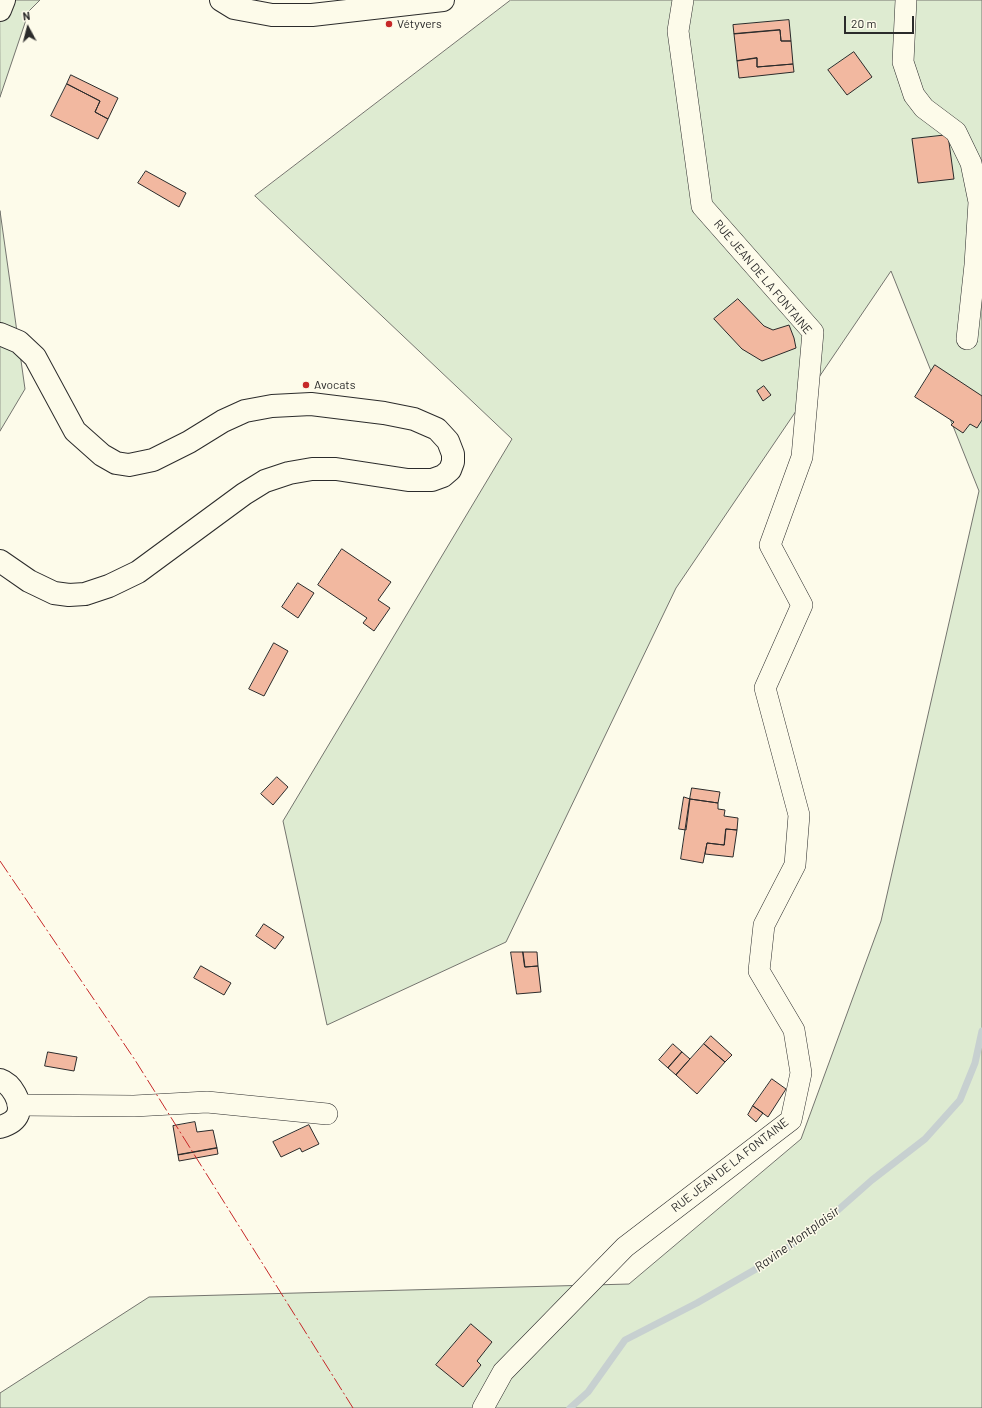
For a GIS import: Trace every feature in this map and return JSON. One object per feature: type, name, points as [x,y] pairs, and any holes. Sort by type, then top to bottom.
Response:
[{"type":"main road","points":[[0,10],[4,0]]},
{"type":"main road","points":[[221,0],[234,8],[272,15],[312,15],[443,0]]},
{"type":"main road","points":[[0,334],[19,342],[35,357],[75,431],[102,455],[116,463],[129,465],[153,460],[189,442],[223,421],[245,411],[272,406],[311,404],[384,413],[414,420],[431,426],[437,429],[448,441],[453,454],[453,462],[450,470],[443,476],[432,480],[408,480],[336,469],[312,469],[289,473],[265,481],[244,494],[138,572],[109,586],[85,594],[69,595],[54,593],[29,581],[0,561]]},
{"type":"main road","points":[[0,1080],[14,1091],[18,1105],[18,1115],[10,1123],[0,1127]]},
{"type":"street","name":"RUE JEAN DE LA FONTAINE","points":[[483,1408],[503,1372],[625,1247],[791,1120],[801,1073],[794,1030],[759,971],[764,925],[795,865],[799,815],[764,688],[802,605],[770,545],[802,457],[813,332],[702,206],[678,31],[683,0]]},
{"type":"street","points":[[906,0],[903,62],[914,95],[924,108],[956,132],[971,163],[979,202],[976,265],[967,339]]},
{"type":"street","points":[[18,1105],[134,1106],[206,1102],[327,1114]]},
{"type":"green space","points":[[0,0],[40,0],[29,11],[0,97]]},
{"type":"green space","points":[[511,0],[982,0],[982,1408],[0,1408],[0,1393],[149,1297],[629,1284],[801,1139],[881,921],[979,491],[891,271],[676,588],[506,942],[327,1025],[283,821],[512,439],[255,196]]},
{"type":"green space","points":[[0,211],[25,389],[0,431]]},
{"type":"building","points":[[789,20],[791,41],[781,41],[780,30],[734,34],[733,25]]},
{"type":"building","points":[[780,30],[781,41],[791,41],[793,64],[757,67],[757,58],[737,61],[734,34]]},
{"type":"building","points":[[854,52],[872,77],[847,95],[828,70]]},
{"type":"building","points":[[757,58],[757,67],[793,64],[794,72],[739,78],[737,61]]},
{"type":"building","points":[[71,75],[118,98],[108,119],[95,112],[100,101],[67,84]]},
{"type":"building","points":[[67,84],[100,101],[95,112],[108,119],[98,139],[51,116]]},
{"type":"building","points":[[948,135],[954,179],[918,183],[912,139]]},
{"type":"building","points":[[146,171],[186,193],[179,207],[138,183]]},
{"type":"building","points":[[738,299],[764,326],[773,330],[789,325],[796,348],[762,361],[742,349],[714,319]]},
{"type":"building","points":[[935,365],[982,396],[982,420],[977,428],[970,424],[963,433],[951,425],[954,422],[915,397]]},
{"type":"building","points":[[764,386],[771,395],[763,401],[757,391]]},
{"type":"building","points":[[342,549],[391,582],[378,600],[390,608],[374,631],[363,623],[367,618],[318,585]]},
{"type":"building","points":[[298,583],[314,593],[298,618],[282,607]]},
{"type":"building","points":[[274,643],[288,651],[264,696],[249,689]]},
{"type":"building","points":[[277,777],[288,787],[273,805],[261,794]]},
{"type":"building","points":[[692,788],[720,792],[718,803],[690,799]]},
{"type":"building","points":[[684,797],[690,799],[686,830],[679,829]]},
{"type":"building","points":[[690,799],[718,803],[718,809],[725,810],[724,816],[738,818],[737,830],[726,829],[724,845],[707,843],[703,863],[681,859]]},
{"type":"building","points":[[726,829],[737,830],[733,857],[705,854],[707,843],[724,845]]},
{"type":"building","points":[[264,924],[284,937],[275,949],[256,936]]},
{"type":"building","points":[[511,952],[523,952],[525,967],[538,966],[541,992],[517,994]]},
{"type":"building","points":[[523,952],[537,952],[538,966],[525,967]]},
{"type":"building","points":[[201,966],[231,983],[224,995],[194,978]]},
{"type":"building","points":[[711,1036],[732,1055],[725,1062],[704,1044]]},
{"type":"building","points":[[673,1044],[682,1052],[668,1068],[659,1060]]},
{"type":"building","points":[[704,1044],[725,1062],[697,1094],[676,1075]]},
{"type":"building","points":[[48,1052],[77,1057],[74,1071],[45,1066]]},
{"type":"building","points":[[682,1052],[690,1059],[676,1075],[668,1068]]},
{"type":"building","points":[[772,1079],[786,1089],[768,1117],[753,1106]]},
{"type":"building","points":[[753,1106],[763,1113],[756,1122],[748,1115]]},
{"type":"building","points":[[195,1122],[197,1132],[213,1130],[217,1148],[178,1155],[173,1126]]},
{"type":"building","points":[[309,1125],[319,1144],[302,1152],[300,1148],[281,1157],[273,1142]]},
{"type":"building","points":[[217,1148],[218,1154],[179,1161],[178,1155]]},
{"type":"building","points":[[471,1324],[492,1342],[477,1361],[481,1365],[463,1387],[436,1365]]},
{"type":"waterway","name":"Ravine Montplaisir","points":[[570,1408],[588,1392],[625,1340],[697,1303],[756,1269],[838,1210],[872,1180],[925,1139],[960,1100],[975,1063],[982,1031]]},
{"type":"power","points":[[0,861],[135,1060],[353,1408]]},
{"type":"place","name":"Vétyvers","points":[[389,24]]},
{"type":"place","name":"Avocats","points":[[306,385]]}]
